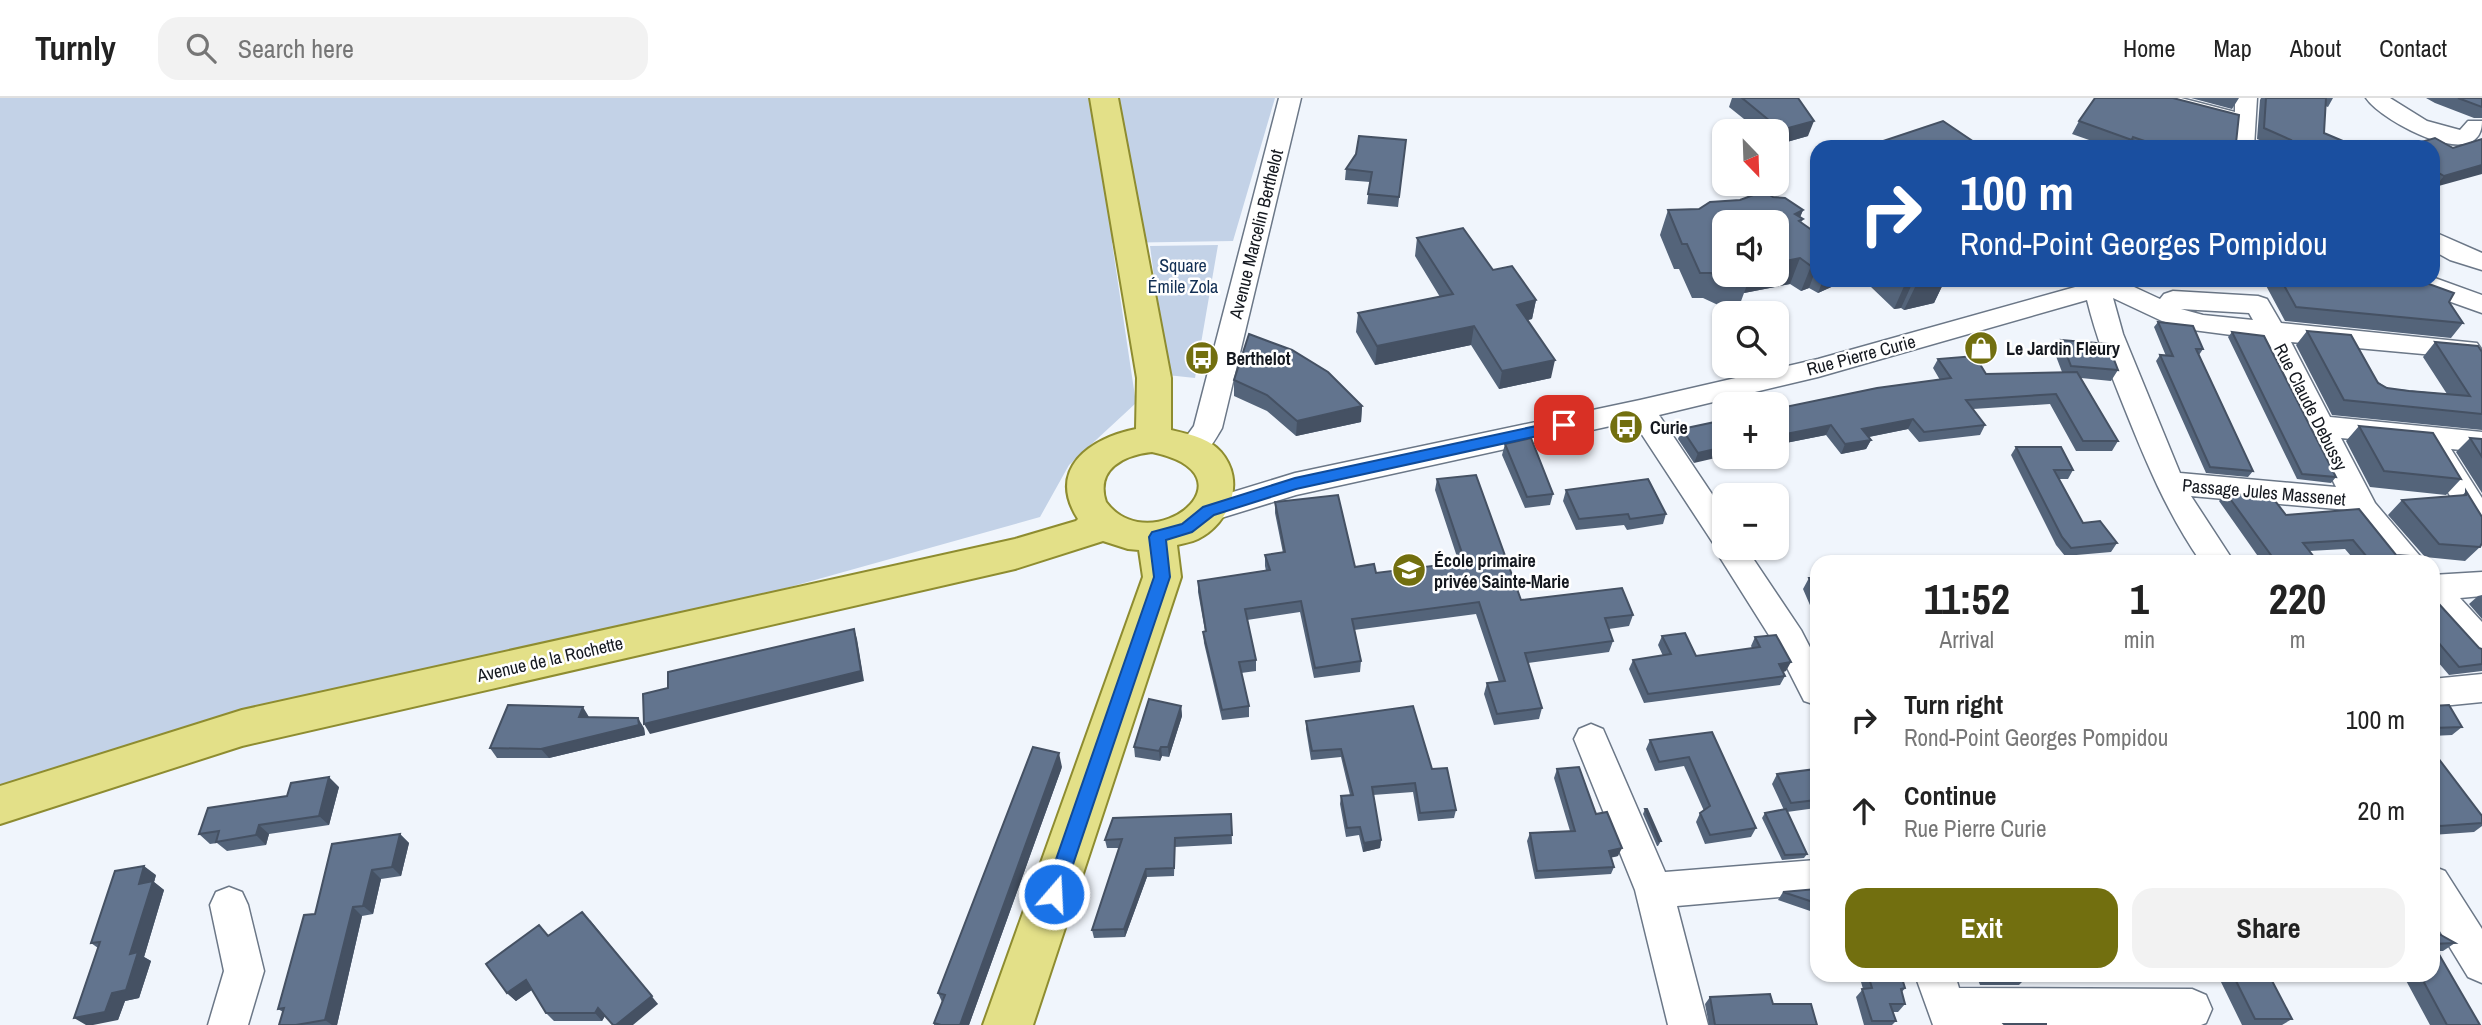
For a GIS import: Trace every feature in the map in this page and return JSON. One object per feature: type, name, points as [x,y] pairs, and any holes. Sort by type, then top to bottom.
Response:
[{"type":"main road","points":[[1104,98],[1154,378],[1155,420],[1152,439]]},
{"type":"main road","points":[[1152,439],[1193,448],[1209,462],[1213,495],[1187,528],[1157,537],[1126,534],[1100,522],[1086,502],[1085,480],[1090,469],[1109,451],[1122,444],[1152,439]]},
{"type":"main road","name":"Avenue de la Rochette","points":[[0,805],[242,728],[1015,554],[1090,531],[1100,522]]},
{"type":"main road","points":[[1008,1025],[1162,577],[1157,537]]},
{"type":"street","name":"Avenue Marcelin Berthelot","points":[[1193,448],[1208,428],[1290,98]]},
{"type":"street","points":[[2155,98],[2244,140],[2246,98]]},
{"type":"street","points":[[2377,98],[2413,121],[2449,137],[2466,138],[2479,127],[2410,98]]},
{"type":"street","points":[[2440,243],[2482,262]]},
{"type":"street","name":"Rue Pierre Curie","points":[[1213,495],[1295,484],[1640,410],[1818,368],[2086,287]]},
{"type":"street","points":[[2100,287],[2109,334],[2169,483],[2188,519],[2213,555]]},
{"type":"street","name":"Rue Claude Debussy","points":[[2108,287],[2171,315],[2203,324],[2272,331],[2363,510],[2403,555]]},
{"type":"street","points":[[2248,287],[2272,331],[2466,349]]},
{"type":"street","points":[[2435,287],[2482,304]]},
{"type":"street","points":[[2173,300],[2258,305]]},
{"type":"street","points":[[2466,349],[2474,341],[2482,324]]},
{"type":"street","points":[[2466,349],[2482,373]]},
{"type":"street","points":[[1640,410],[1712,519]]},
{"type":"street","points":[[2322,426],[2482,442]]},
{"type":"street","points":[[2429,437],[2482,524]]},
{"type":"street","name":"Passage Jules Massenet","points":[[2169,483],[2358,500]]},
{"type":"street","points":[[1738,560],[1789,639],[1810,679]]},
{"type":"street","points":[[2440,587],[2482,584]]},
{"type":"street","points":[[2440,597],[2482,645]]},
{"type":"street","points":[[2440,692],[2482,688]]},
{"type":"street","points":[[1591,739],[1654,890],[1688,1025]]},
{"type":"street","points":[[1654,890],[1810,877]]},
{"type":"street","points":[[2440,896],[2482,964]]},
{"type":"street","points":[[228,1025],[244,971],[229,905]]},
{"type":"street","points":[[1945,1002],[2192,1009]]},
{"type":"green space","points":[[0,98],[1275,98],[1233,241],[1112,243],[1136,403],[1069,465],[1040,517],[0,808]]},
{"type":"green space","name":"Square Émile Zola","points":[[1218,245],[1195,378],[1167,375],[1150,246]]},
{"type":"building","points":[[1742,98],[1798,98],[1814,121],[1789,128],[1789,119],[1768,119]]},
{"type":"building","points":[[2095,98],[2173,98],[2239,115],[2236,140],[2142,140],[2133,137],[2132,140],[2079,121]]},
{"type":"building","points":[[2266,98],[2326,98],[2324,133],[2340,140],[2291,140],[2264,128]]},
{"type":"building","points":[[2458,98],[2482,98],[2482,107]]},
{"type":"building","points":[[1943,121],[1971,140],[1886,140]]},
{"type":"building","points":[[1359,136],[1406,140],[1399,197],[1368,194],[1372,172],[1346,169],[1356,154]]},
{"type":"building","points":[[2482,139],[2482,165],[2444,176],[2440,174],[2440,141],[2453,148]]},
{"type":"building","points":[[1751,196],[1785,198],[1803,210],[1795,214],[1803,219],[1799,221],[1810,229],[1810,265],[1800,258],[1789,260],[1789,210],[1712,210],[1712,273],[1700,273],[1687,244],[1682,244],[1668,210],[1699,209],[1710,202],[1740,200]]},
{"type":"building","points":[[1463,228],[1493,270],[1512,266],[1536,300],[1517,305],[1555,360],[1502,371],[1474,326],[1377,346],[1358,313],[1453,294],[1417,238]]},
{"type":"building","points":[[2285,287],[2437,287],[2454,293],[2449,302],[2463,323],[2296,307]]},
{"type":"building","points":[[2158,322],[2193,326],[2203,349],[2196,349],[2253,471],[2210,467],[2160,355],[2173,356]]},
{"type":"building","points":[[2307,331],[2351,335],[2378,383],[2387,388],[2409,391],[2470,396],[2435,342],[2478,346],[2482,352],[2482,414],[2344,400]]},
{"type":"building","points":[[2232,332],[2264,336],[2336,477],[2302,474]]},
{"type":"building","points":[[1249,334],[1292,350],[1328,372],[1362,406],[1297,421],[1267,395],[1234,380]]},
{"type":"building","points":[[2061,340],[2108,344],[2118,370],[2071,366]]},
{"type":"building","points":[[1975,356],[1986,374],[2077,372],[2118,441],[2083,441],[2056,394],[1966,400],[1985,425],[1924,432],[1913,419],[1862,429],[1871,440],[1845,444],[1831,425],[1789,433],[1789,406],[1877,388],[1951,378],[1938,359]]},
{"type":"building","points":[[1712,423],[1712,450],[1698,453],[1682,429]]},
{"type":"building","points":[[2359,426],[2433,433],[2461,479],[2384,471]]},
{"type":"building","points":[[1531,438],[1553,494],[1527,497],[1505,444]]},
{"type":"building","points":[[2470,438],[2482,439],[2482,457]]},
{"type":"building","points":[[2016,447],[2061,447],[2073,470],[2054,470],[2083,523],[2100,521],[2117,543],[2071,548],[2062,537]]},
{"type":"building","points":[[1476,475],[1521,600],[1622,588],[1633,615],[1605,618],[1613,641],[1525,653],[1542,708],[1497,714],[1487,683],[1505,681],[1479,602],[1352,619],[1361,661],[1315,668],[1301,601],[1245,609],[1256,660],[1239,662],[1249,706],[1222,710],[1203,632],[1206,631],[1198,581],[1270,570],[1265,555],[1285,552],[1275,502],[1338,495],[1355,567],[1374,564],[1376,573],[1465,562],[1437,479]]},
{"type":"building","points":[[1648,479],[1666,514],[1630,519],[1628,514],[1579,519],[1566,490]]},
{"type":"building","points":[[2466,491],[2482,517],[2480,547],[2439,544],[2402,500],[2466,495]]},
{"type":"building","points":[[2226,493],[2272,497],[2286,515],[2359,509],[2396,555],[2365,555],[2353,540],[2303,543],[2312,555],[2271,555]]},
{"type":"building","points":[[2440,605],[2482,649],[2482,664],[2459,667],[2440,644]]},
{"type":"building","points":[[854,629],[861,671],[644,724],[643,694],[668,688],[668,672]]},
{"type":"building","points":[[1685,633],[1696,656],[1760,647],[1755,637],[1776,635],[1791,662],[1779,664],[1785,676],[1648,694],[1633,660],[1671,654],[1662,636]]},
{"type":"building","points":[[1149,699],[1181,706],[1168,747],[1161,747],[1159,751],[1134,747]]},
{"type":"building","points":[[508,705],[583,707],[579,717],[638,718],[639,725],[541,749],[490,748]]},
{"type":"building","points":[[2449,705],[2462,727],[2440,728],[2440,706]]},
{"type":"building","points":[[1413,706],[1432,769],[1447,768],[1456,810],[1420,813],[1415,783],[1372,787],[1381,840],[1364,843],[1360,827],[1347,828],[1341,796],[1353,795],[1341,749],[1312,751],[1306,721]]},
{"type":"building","points":[[1712,732],[1756,828],[1710,835],[1700,813],[1710,806],[1689,757],[1659,762],[1650,740]]},
{"type":"building","points":[[1033,747],[1059,753],[960,1025],[934,1023],[945,995],[938,993]]},
{"type":"building","points":[[2440,761],[2482,816],[2482,823],[2440,826]]},
{"type":"building","points":[[1579,767],[1596,814],[1607,812],[1622,848],[1609,851],[1614,867],[1537,871],[1530,833],[1575,831],[1557,769]]},
{"type":"building","points":[[1810,770],[1810,801],[1791,803],[1777,774]]},
{"type":"building","points":[[329,777],[319,816],[259,825],[256,835],[216,842],[219,831],[199,834],[208,808],[287,796],[291,783]]},
{"type":"building","points":[[1647,809],[1661,841],[1659,841]]},
{"type":"building","points":[[1786,809],[1807,854],[1785,855],[1765,813]]},
{"type":"building","points":[[1231,814],[1232,835],[1175,838],[1174,868],[1146,869],[1124,929],[1092,930],[1122,839],[1105,840],[1113,818]]},
{"type":"building","points":[[400,834],[392,867],[372,870],[363,906],[353,907],[325,1020],[279,1025],[284,1008],[278,1009],[304,915],[315,914],[332,844]]},
{"type":"building","points":[[144,866],[139,884],[153,881],[130,954],[138,952],[126,990],[112,993],[105,1012],[74,1018],[100,942],[91,943],[115,871]]},
{"type":"building","points":[[1810,890],[1810,901],[1783,892]]},
{"type":"building","points":[[582,912],[652,996],[616,1025],[598,1008],[595,1013],[546,1013],[526,980],[507,993],[486,964],[539,925],[548,936]]},
{"type":"building","points":[[2440,935],[2455,943],[2440,944]]},
{"type":"building","points":[[2440,956],[2480,1025],[2447,1025],[2424,982],[2440,982]]},
{"type":"building","points":[[1870,982],[1903,982],[1905,988],[1901,989],[1905,1004],[1890,1004],[1896,1021],[1872,1021],[1862,989],[1872,988]]},
{"type":"building","points":[[2236,982],[2273,982],[2292,1019],[2255,1019]]},
{"type":"building","points":[[1770,994],[1773,1004],[1811,1004],[1817,1025],[1715,1025],[1710,997]]},
{"type":"building","points":[[2046,1024],[2046,1025],[2005,1025]]},
{"type":"place","name":"Le Jardin Fleury","points":[[1981,348]]},
{"type":"place","name":"Berthelot","points":[[1202,358]]},
{"type":"place","name":"Curie","points":[[1626,427]]},
{"type":"place","name":"École primaire privée Sainte-Marie","points":[[1409,570]]},
{"type":"route","points":[[1054,894],[1162,577],[1157,537],[1187,528],[1208,511],[1240,500],[1270,494],[1295,484],[1564,425]]}]
